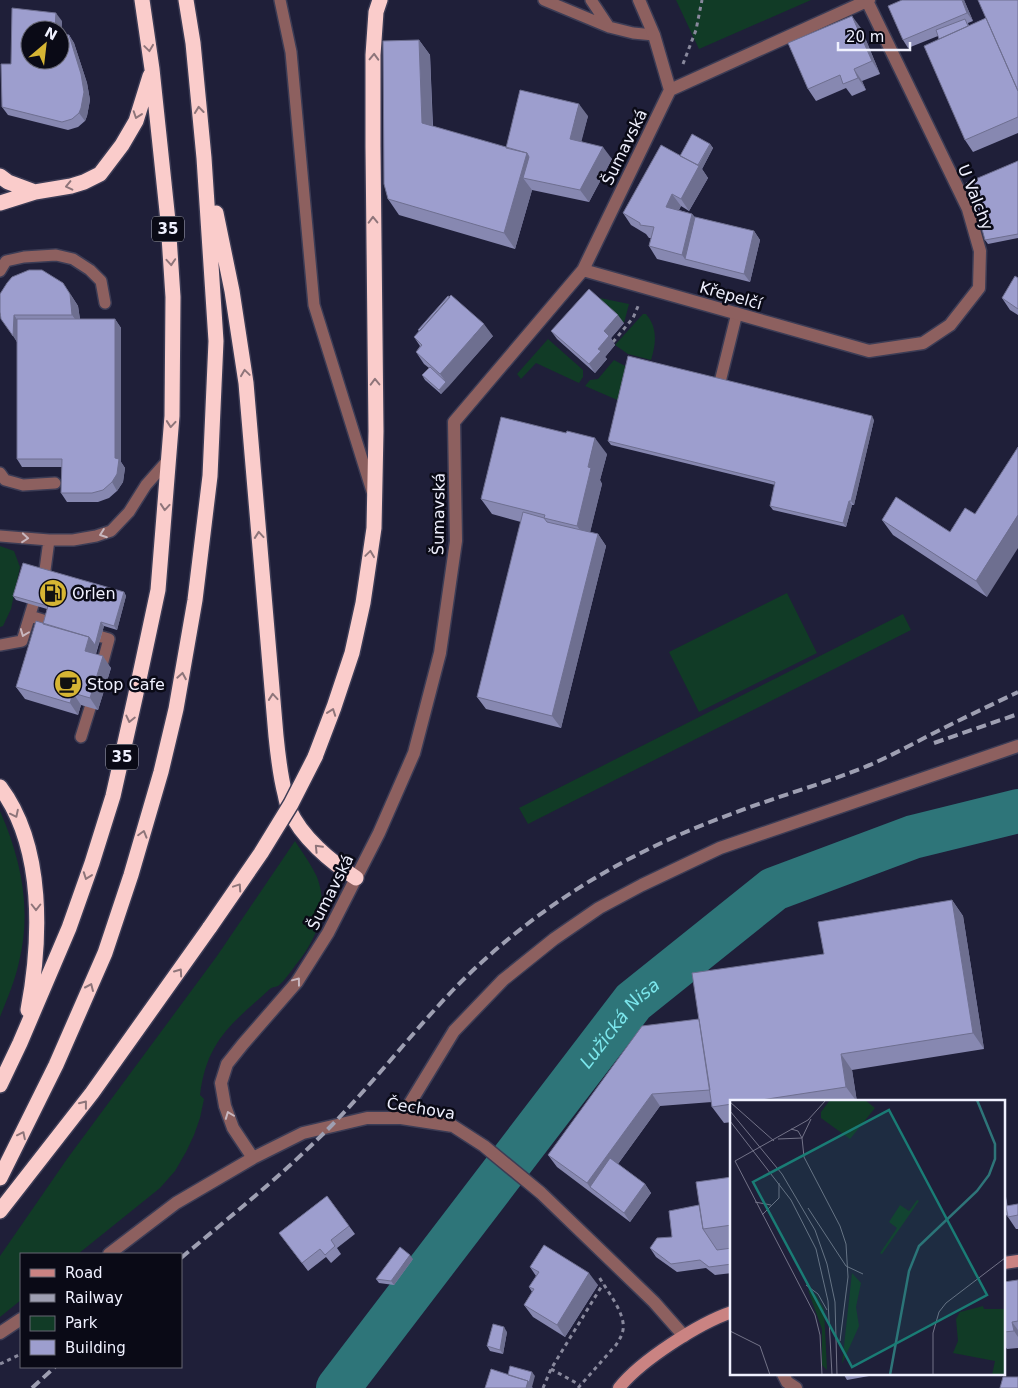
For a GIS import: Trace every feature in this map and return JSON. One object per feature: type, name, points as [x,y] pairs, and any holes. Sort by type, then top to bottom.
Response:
[{"type":"highway","name":"35","points":[[0,1085],[69,928],[92,864],[113,796],[158,590],[172,416],[173,297],[168,221],[152,69],[142,0]]},
{"type":"highway","name":"35","points":[[0,1178],[56,1065],[104,953],[131,875],[161,772],[176,709],[195,600],[211,466],[216,341],[204,158],[193,44],[186,0]]},
{"type":"highway","points":[[0,1211],[92,1093],[261,853],[291,804],[314,758],[352,653],[363,603],[374,528],[376,431],[373,119],[376,12],[380,0]]},
{"type":"highway","points":[[0,203],[36,192],[71,186],[100,174],[122,145],[136,121],[152,69]]},
{"type":"highway","points":[[204,158],[232,291],[246,383],[281,780],[288,809],[300,827],[314,845],[327,857],[356,878]]},
{"type":"highway","points":[[0,176],[8,182],[36,192]]},
{"type":"highway","points":[[0,787],[17,816],[27,842],[36,901],[33,974],[20,1042]]},
{"type":"street","points":[[639,0],[654,35],[670,90],[868,1]]},
{"type":"street","name":"U Valchy","points":[[868,1],[968,209],[980,251],[979,288],[950,325],[923,343],[869,351]]},
{"type":"street","name":"Šumavská","points":[[253,1158],[233,1128],[225,1106],[221,1083],[227,1064],[297,982],[328,933],[379,833],[414,752],[440,653],[456,541],[454,422],[583,270],[670,90]]},
{"type":"street","name":"Křepelčí","points":[[583,270],[869,351]]},
{"type":"street","points":[[401,1118],[454,1031],[503,980],[554,939],[599,908],[642,885],[720,848],[1018,746]]},
{"type":"street","name":"Čechova","points":[[110,1253],[176,1203],[253,1158],[302,1133],[367,1118],[401,1118],[453,1126],[484,1146],[541,1193],[654,1302],[684,1336]]},
{"type":"street","points":[[619,1388],[648,1361],[684,1336],[730,1313]]},
{"type":"street","points":[[0,1333],[20,1320]]},
{"type":"street","points":[[783,1376],[786,1382],[796,1388]]},
{"type":"lane","points":[[280,0],[291,52],[314,305],[375,500]]},
{"type":"lane","points":[[544,0],[609,27],[633,34],[654,35]]},
{"type":"lane","points":[[591,0],[609,27]]},
{"type":"lane","points":[[0,271],[6,262],[24,257],[56,255],[73,259],[90,270],[101,281],[105,303]]},
{"type":"lane","points":[[720,382],[737,313]]},
{"type":"lane","points":[[0,536],[73,540],[111,531],[129,512],[146,484],[169,459]]},
{"type":"lane","points":[[0,473],[4,480],[23,485],[55,483]]},
{"type":"lane","points":[[45,570],[49,540]]},
{"type":"lane","points":[[0,645],[22,641],[31,611],[109,639],[102,665]]},
{"type":"lane","points":[[81,737],[90,708]]},
{"type":"path","points":[[687,55],[696,30],[702,0]]},
{"type":"path","points":[[613,342],[633,318],[643,287]]},
{"type":"path","points":[[543,1388],[551,1369],[603,1284],[619,1311],[623,1322],[623,1330],[616,1345],[579,1387],[551,1369]]},
{"type":"path","points":[[0,1364],[20,1354]]},
{"type":"green space","points":[[676,0],[811,0],[699,49]]},
{"type":"green space","points":[[595,297],[629,304],[624,323]]},
{"type":"green space","points":[[643,314],[646,314],[650,319],[654,330],[655,342],[651,360],[628,354],[615,345]]},
{"type":"green space","points":[[548,339],[583,370],[583,377],[579,383],[536,363],[521,379],[517,374]]},
{"type":"green space","points":[[614,360],[629,368],[622,402],[585,386],[590,380],[598,379]]},
{"type":"green space","points":[[0,546],[14,551],[20,567],[11,609],[3,626],[0,627]]},
{"type":"green space","points":[[787,593],[817,653],[699,712],[669,652]]},
{"type":"green space","points":[[903,614],[911,630],[528,824],[519,808]]},
{"type":"green space","points":[[0,811],[19,866],[24,904],[24,923],[23,942],[17,969],[0,1017]]},
{"type":"green space","points":[[295,841],[315,872],[320,889],[321,911],[316,933],[305,953],[283,981],[278,986],[271,988],[234,1022],[216,1046],[204,1076],[200,1095],[204,1099],[200,1118],[186,1152],[175,1171],[160,1188],[79,1253],[20,1253],[20,1301],[0,1317],[0,1256],[67,1159],[217,956]]},
{"type":"building","points":[[902,0],[962,0],[967,13],[903,40],[888,6]]},
{"type":"building","points":[[978,0],[1018,0],[1018,91]]},
{"type":"building","points":[[12,8],[56,13],[56,20],[20,20],[20,70],[70,70],[70,38],[81,74],[84,92],[79,113],[72,119],[62,122],[2,107],[1,64],[11,64]]},
{"type":"building","points":[[852,16],[872,61],[854,69],[858,78],[843,84],[840,75],[808,89],[788,43]]},
{"type":"building","points":[[986,18],[1018,91],[1018,117],[965,140],[924,46]]},
{"type":"building","points":[[965,19],[968,26],[939,39],[936,30]]},
{"type":"building","points":[[419,40],[422,123],[527,153],[504,233],[388,199],[384,184],[383,41]]},
{"type":"building","points":[[520,90],[579,104],[570,139],[603,147],[580,190],[523,178],[529,157],[527,153],[506,148]]},
{"type":"building","points":[[692,134],[710,144],[698,165],[680,156]]},
{"type":"building","points":[[661,145],[699,166],[681,199],[672,194],[666,207],[692,214],[682,255],[649,246],[654,227],[640,225],[640,223],[623,213]]},
{"type":"building","points":[[1018,161],[1018,234],[985,240],[977,211],[966,183]]},
{"type":"building","points":[[695,217],[754,231],[744,274],[685,259]]},
{"type":"building","points":[[29,270],[42,270],[63,283],[70,294],[72,315],[14,315],[13,336],[1,319],[0,294],[12,277]]},
{"type":"building","points":[[1015,276],[1018,278],[1018,309],[1002,298]]},
{"type":"building","points":[[589,289],[618,315],[604,331],[609,336],[598,349],[601,351],[589,364],[551,331]]},
{"type":"building","points":[[451,295],[484,324],[440,374],[416,352],[422,345],[414,337]]},
{"type":"building","points":[[448,296],[450,297],[420,331],[418,330]]},
{"type":"building","points":[[17,319],[115,319],[115,458],[119,459],[117,474],[112,482],[103,490],[92,493],[61,493],[62,459],[17,459]]},
{"type":"building","points":[[628,356],[872,416],[851,501],[849,501],[843,523],[770,506],[775,482],[608,441]]},
{"type":"building","points":[[430,367],[446,382],[439,390],[422,375]]},
{"type":"building","points":[[501,417],[595,438],[588,467],[591,468],[577,526],[544,518],[545,515],[481,499]]},
{"type":"building","points":[[1018,447],[1018,515],[976,581],[882,520],[896,497],[950,532],[965,508],[975,514]]},
{"type":"building","points":[[523,512],[544,518],[547,522],[598,534],[552,716],[477,697]]},
{"type":"building","points":[[23,563],[124,592],[114,626],[101,622],[95,645],[89,637],[43,624],[48,606],[13,596]]},
{"type":"building","name":"Stop Cafe","points":[[36,621],[89,637],[85,651],[103,656],[90,698],[73,693],[70,703],[16,687]]},
{"type":"building","points":[[952,900],[973,1033],[841,1054],[846,1087],[761,1100],[730,1100],[730,1104],[712,1107],[692,973],[824,954],[818,922]]},
{"type":"building","points":[[699,1019],[710,1090],[652,1094],[587,1183],[548,1155],[642,1026]]},
{"type":"building","points":[[610,1158],[645,1184],[624,1213],[590,1187]]},
{"type":"building","points":[[730,1177],[730,1225],[703,1229],[696,1182]]},
{"type":"building","points":[[327,1196],[349,1226],[331,1240],[335,1246],[325,1255],[320,1249],[302,1263],[279,1233]]},
{"type":"building","points":[[1018,1204],[1018,1215],[1008,1217],[1006,1206]]},
{"type":"building","points":[[699,1205],[703,1229],[717,1250],[730,1248],[730,1264],[709,1267],[700,1260],[671,1264],[650,1248],[657,1238],[672,1237],[669,1211]]},
{"type":"building","points":[[544,1245],[589,1273],[557,1325],[524,1305],[534,1289],[529,1287],[539,1272],[530,1267]]},
{"type":"building","points":[[400,1247],[410,1255],[391,1281],[376,1279]]},
{"type":"building","points":[[1018,1280],[1018,1321],[1012,1322],[1014,1331],[1006,1332],[1006,1282]]},
{"type":"building","points":[[493,1324],[504,1327],[500,1350],[487,1346]]},
{"type":"building","points":[[510,1366],[532,1372],[529,1383],[528,1381],[508,1375]]},
{"type":"building","points":[[491,1369],[528,1381],[526,1388],[485,1388]]},
{"type":"building","points":[[1003,1377],[1018,1377],[1018,1388],[1000,1388]]},
{"type":"waterway","name":"Lužická Nisa","points":[[338,1388],[633,1002],[774,889],[913,837],[1018,811]]},
{"type":"railway","points":[[182,1257],[314,1143],[363,1092],[437,1007],[478,966],[517,932],[559,901],[644,851],[734,813],[869,765],[1018,692]]},
{"type":"railway","points":[[934,743],[1018,714]]},
{"type":"railway","points":[[32,1388],[54,1368]]},
{"type":"place","name":"Orlen","points":[[53,593]]},
{"type":"place","name":"Stop Cafe","points":[[68,684]]}]
